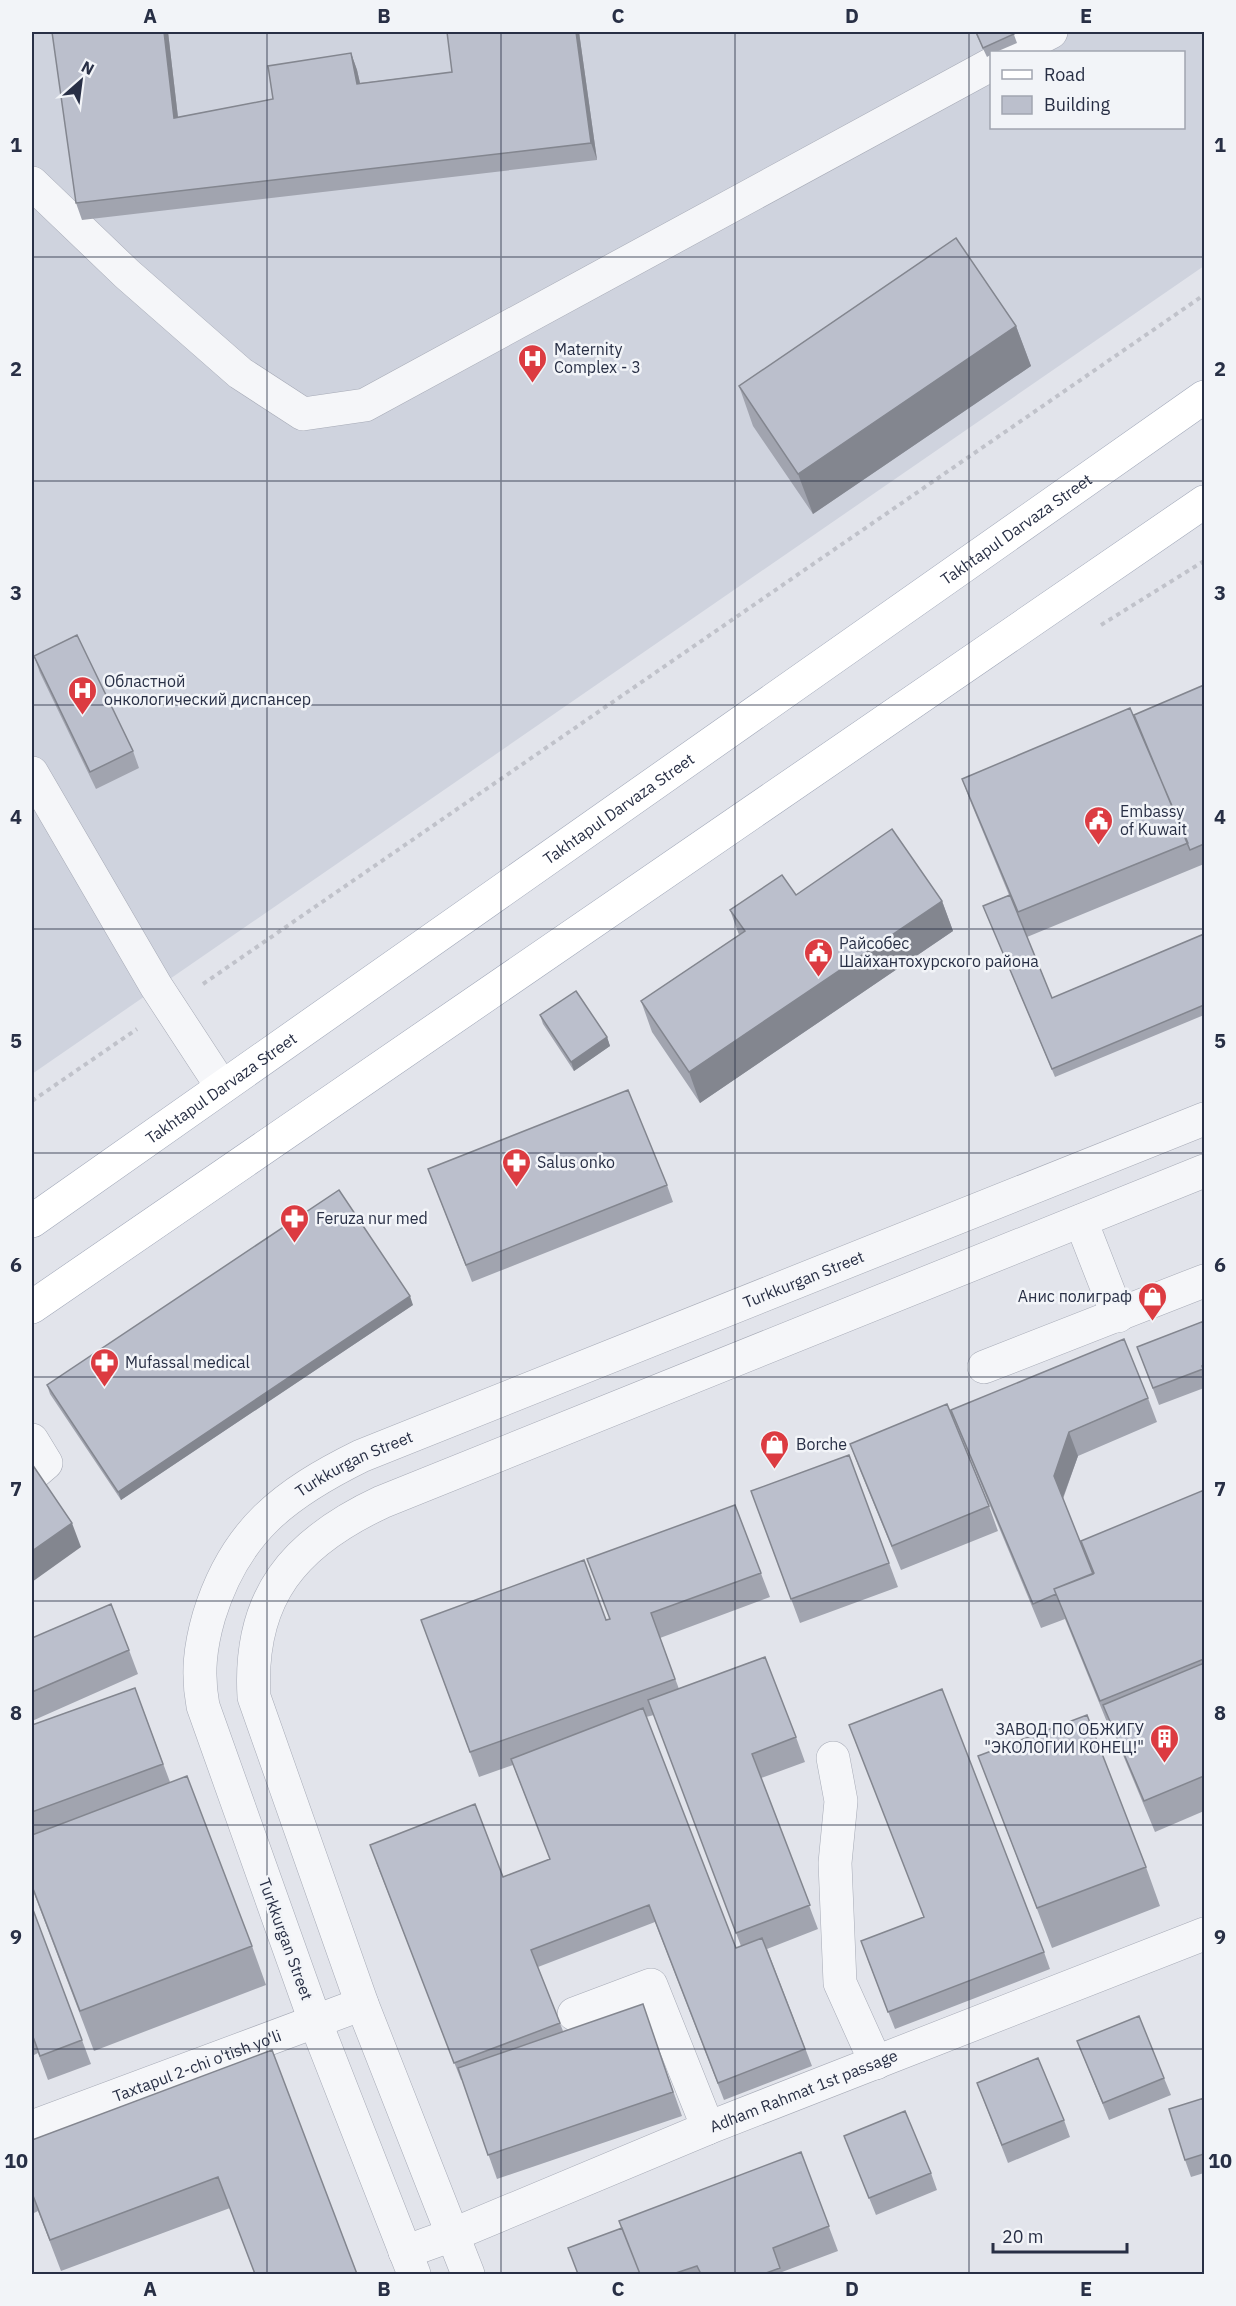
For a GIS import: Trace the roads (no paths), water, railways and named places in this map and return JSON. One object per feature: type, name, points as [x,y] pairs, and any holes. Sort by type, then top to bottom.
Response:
[{"type":"main road","name":"Takhtapul Darvaza Street","points":[[32,1221],[1204,397]]},
{"type":"main road","points":[[32,1307],[1204,502]]},
{"type":"street","points":[[1014,51],[1051,32]]},
{"type":"street","points":[[32,183],[127,274],[240,373],[303,414],[365,405],[990,65]]},
{"type":"street","points":[[32,773],[169,1007],[222,1087]]},
{"type":"street","name":"Turkkurgan Street","points":[[410,2263],[315,2021],[203,1706],[199,1687],[201,1650],[216,1593],[233,1558],[261,1522],[283,1502],[308,1485],[361,1456],[1204,1119]]},
{"type":"street","points":[[468,2274],[362,2004],[254,1697],[252,1670],[255,1642],[265,1611],[278,1583],[298,1557],[336,1527],[382,1502],[1204,1171]]},
{"type":"street","points":[[1081,1221],[1118,1316]]},
{"type":"street","points":[[984,1368],[1204,1281]]},
{"type":"street","points":[[32,1440],[46,1463],[32,1475]]},
{"type":"street","points":[[833,1758],[841,1801],[835,1863],[840,1983],[876,2063]]},
{"type":"street","name":"Adham Rahmat 1st passage","points":[[410,2263],[452,2235],[708,2128],[1204,1934]]},
{"type":"street","points":[[574,2014],[651,1984],[708,2128]]},
{"type":"street","name":"Taxtapul 2-chi o'tish yo'li","points":[[32,2127],[362,2004]]},
{"type":"place","name":"Maternity Complex - 3","points":[[533,384]]},
{"type":"place","name":"Областной онкологический диспансер","points":[[83,716]]},
{"type":"place","name":"Embassy of Kuwait","points":[[1099,846]]},
{"type":"place","name":"Райсобес Шайхантохурского района","points":[[818,978]]},
{"type":"place","name":"Salus onko","points":[[516,1188]]},
{"type":"place","name":"Feruza nur med","points":[[295,1244]]},
{"type":"place","name":"Анис полиграф","points":[[1153,1322]]},
{"type":"place","name":"Mufassal medical","points":[[104,1388]]},
{"type":"place","name":"Borche","points":[[775,1470]]},
{"type":"place","name":"ЗАВОД ПО ОБЖИГУ \"ЭКОЛОГИИ КОНЕЦ!\"","points":[[1165,1764]]}]
